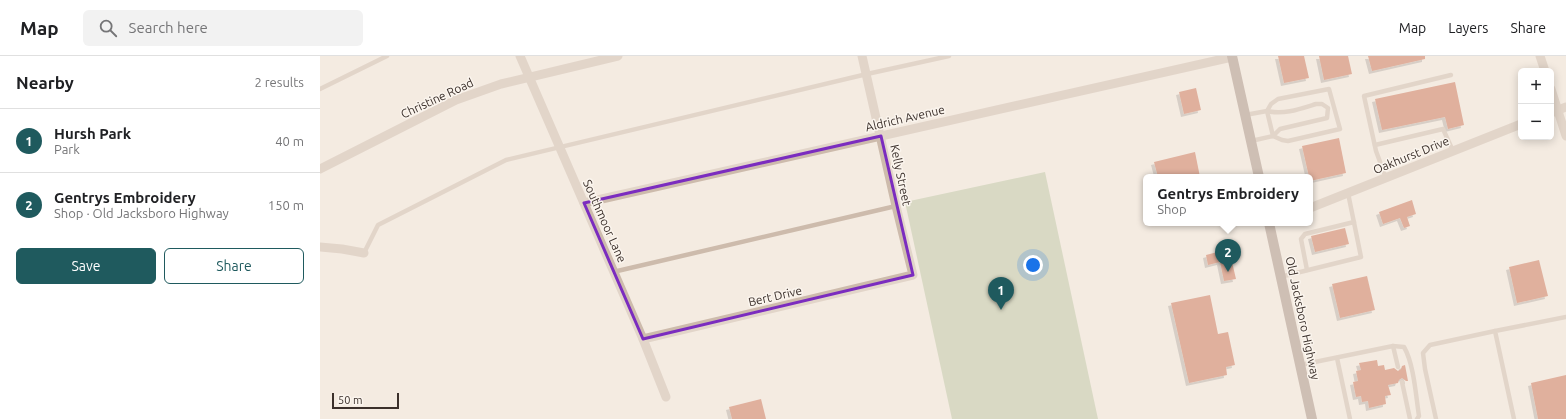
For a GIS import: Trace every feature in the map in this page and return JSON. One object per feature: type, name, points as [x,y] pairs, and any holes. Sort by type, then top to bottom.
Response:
[{"type":"main road","points":[[1232,56],[1258,174]]},
{"type":"main road","name":"Old Jacksboro Highway","points":[[1270,226],[1312,419]]},
{"type":"street","name":"Southmoor Lane","points":[[520,56],[643,339],[666,396]]},
{"type":"street","name":"Christine Road","points":[[320,170],[456,100],[501,84],[618,56]]},
{"type":"street","name":"Kelly Street","points":[[862,56],[913,275]]},
{"type":"street","name":"Aldrich Avenue","points":[[584,204],[1232,56]]},
{"type":"street","points":[[1540,56],[1544,68]]},
{"type":"street","points":[[1554,98],[1566,136]]},
{"type":"street","name":"Oakhurst Drive","points":[[1313,207],[1518,125]]},
{"type":"street","points":[[320,247],[364,253]]},
{"type":"street","name":"Bert Drive","points":[[643,339],[913,275]]},
{"type":"lane","points":[[320,89],[387,56]]},
{"type":"lane","points":[[364,253],[378,225],[506,160],[866,74],[950,56]]},
{"type":"lane","points":[[1386,178],[1375,145],[1364,96],[1451,75]]},
{"type":"lane","points":[[1329,89],[1340,129],[1288,141],[1273,136],[1267,111],[1271,104],[1278,99],[1329,89]]},
{"type":"lane","points":[[1245,115],[1267,111],[1283,113],[1322,104],[1328,108],[1327,118],[1280,128],[1273,136],[1251,141]]},
{"type":"lane","points":[[1375,145],[1443,129],[1453,151]]},
{"type":"lane","points":[[1280,277],[1361,257],[1348,193]]},
{"type":"lane","points":[[614,272],[896,206]]},
{"type":"lane","points":[[1307,270],[1301,239],[1305,234],[1354,222]]},
{"type":"lane","points":[[1436,419],[1424,369],[1423,353],[1430,345],[1566,317]]},
{"type":"lane","points":[[1495,331],[1514,419]]},
{"type":"lane","points":[[1300,365],[1393,346],[1404,347],[1407,352],[1414,383],[1419,416],[1417,419]]},
{"type":"lane","points":[[1393,346],[1398,367]]},
{"type":"lane","points":[[1337,358],[1350,419]]},
{"type":"lane","points":[[1402,382],[1410,419]]},
{"type":"highlighted area","points":[[881,136],[913,275],[643,339],[584,203]]},
{"type":"green space","points":[[1045,172],[1098,419],[952,419],[905,202]]},
{"type":"building","points":[[1278,56],[1304,56],[1309,78],[1284,83]]},
{"type":"building","points":[[1319,56],[1348,56],[1352,74],[1324,80]]},
{"type":"building","points":[[1368,56],[1425,56],[1425,59],[1372,71]]},
{"type":"building","points":[[1455,82],[1464,125],[1448,129],[1445,117],[1382,130],[1375,99]]},
{"type":"building","points":[[1196,88],[1201,110],[1184,114],[1179,92]]},
{"type":"building","points":[[1339,138],[1346,173],[1313,180],[1313,174],[1308,174],[1302,146]]},
{"type":"building","points":[[1195,152],[1199,174],[1157,174],[1154,162]]},
{"type":"building","points":[[1412,200],[1416,214],[1407,217],[1410,226],[1404,228],[1400,218],[1383,224],[1379,212]]},
{"type":"building","points":[[1345,228],[1349,244],[1315,252],[1311,236]]},
{"type":"building","points":[[1229,249],[1236,279],[1224,281],[1220,262],[1208,265],[1206,255]]},
{"type":"building","points":[[1539,260],[1548,296],[1517,303],[1509,267]]},
{"type":"building","points":[[1367,276],[1375,310],[1340,318],[1332,284]]},
{"type":"building","points":[[1210,295],[1218,334],[1228,332],[1235,365],[1226,367],[1227,375],[1189,383],[1171,303]]},
{"type":"building","points":[[1377,360],[1378,366],[1384,365],[1385,370],[1394,368],[1398,371],[1405,365],[1408,381],[1402,378],[1398,383],[1388,385],[1391,395],[1385,396],[1386,404],[1369,408],[1368,401],[1362,402],[1361,396],[1356,397],[1353,382],[1358,381],[1356,371],[1361,370],[1359,363]]},
{"type":"building","points":[[1566,375],[1566,419],[1538,419],[1531,383]]},
{"type":"building","points":[[761,399],[766,419],[732,419],[729,407]]},
{"type":"place","name":"Gentrys Embroidery","points":[[1228,272]]},
{"type":"place","name":"Hursh Park","points":[[1001,310]]}]
